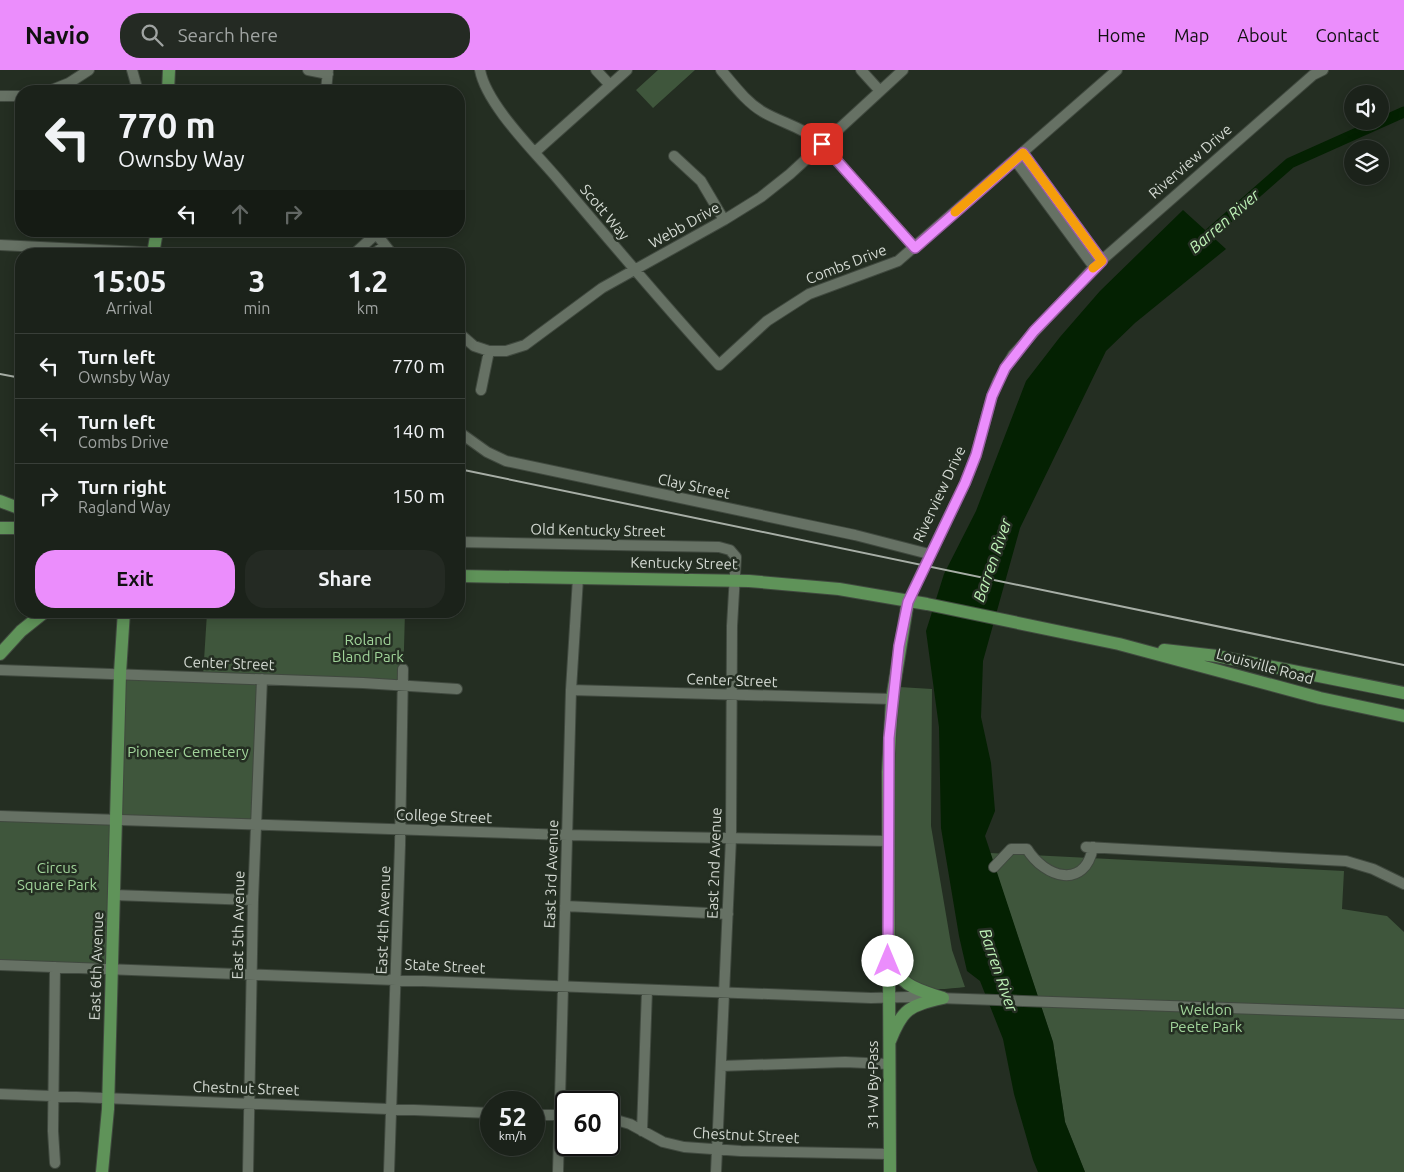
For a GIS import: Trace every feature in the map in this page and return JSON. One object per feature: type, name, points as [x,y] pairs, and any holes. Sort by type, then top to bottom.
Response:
[{"type":"main road","points":[[168,85],[169,70]]},
{"type":"main road","points":[[0,501],[15,507]]},
{"type":"main road","points":[[0,528],[15,528]]},
{"type":"main road","name":"Kentucky Street","points":[[465,576],[735,580],[812,586],[908,602]]},
{"type":"main road","name":"Louisville Road","points":[[908,602],[927,604],[1119,644],[1320,698],[1404,716]]},
{"type":"main road","name":"Riverview Drive","points":[[888,998],[888,772],[892,699],[908,602]]},
{"type":"main road","points":[[0,654],[21,630],[37,618]]},
{"type":"main road","name":"East 6th Avenue","points":[[102,1172],[108,1098],[120,673],[124,618]]},
{"type":"main road","name":"Louisville Road","points":[[1119,644],[1217,656],[1404,693]]},
{"type":"main road","points":[[888,941],[896,974],[903,982],[911,987],[946,999]]},
{"type":"main road","name":"31-W By-Pass","points":[[888,998],[888,1154],[890,1172]]},
{"type":"main road","points":[[888,1048],[903,1013],[915,1005],[946,999]]},
{"type":"street","points":[[64,85],[89,70]]},
{"type":"street","points":[[132,70],[136,85]]},
{"type":"street","points":[[308,70],[328,72],[327,85]]},
{"type":"street","name":"Scott Way","points":[[480,70],[490,96],[535,152],[634,270],[719,365]]},
{"type":"street","points":[[596,70],[610,85]]},
{"type":"street","points":[[535,152],[627,70]]},
{"type":"street","points":[[721,70],[755,107],[803,129],[822,144],[915,248]]},
{"type":"street","points":[[861,70],[880,91]]},
{"type":"street","name":"Webb Drive","points":[[489,351],[506,351],[525,345],[584,300],[724,220],[771,190],[903,70]]},
{"type":"street","name":"Combs Drive","points":[[719,365],[767,321],[809,294],[892,264],[915,248],[1118,70]]},
{"type":"street","name":"Riverview Drive","points":[[908,602],[970,469],[992,396],[1005,368],[1023,343],[1098,264],[1315,72]]},
{"type":"street","points":[[0,96],[15,96]]},
{"type":"street","points":[[1023,153],[1098,264]]},
{"type":"street","points":[[674,156],[701,181],[724,220]]},
{"type":"street","points":[[1014,160],[1098,264]]},
{"type":"street","points":[[360,248],[371,237]]},
{"type":"street","points":[[378,237],[387,248]]},
{"type":"street","points":[[0,245],[57,248]]},
{"type":"street","points":[[381,248],[385,245]]},
{"type":"street","points":[[465,338],[474,346],[489,351],[482,390]]},
{"type":"street","name":"Clay Street","points":[[465,436],[487,452],[506,461],[861,537],[929,554]]},
{"type":"street","name":"Old Kentucky Street","points":[[465,542],[713,547],[727,548],[735,554]]},
{"type":"street","name":"East 2nd Avenue","points":[[716,1172],[731,838],[735,554]]},
{"type":"street","name":"East 3rd Avenue","points":[[563,1091],[562,987],[571,690],[578,578]]},
{"type":"street","name":"East 4th Avenue","points":[[390,1172],[403,669]]},
{"type":"street","name":"Center Street","points":[[0,670],[120,673],[457,689]]},
{"type":"street","name":"East 5th Avenue","points":[[248,1172],[251,1102],[253,900],[262,679]]},
{"type":"street","name":"Center Street","points":[[571,690],[892,699]]},
{"type":"street","name":"College Street","points":[[0,816],[567,835],[888,841]]},
{"type":"street","points":[[994,867],[1011,849],[1028,849],[1034,860],[1048,871],[1058,876],[1070,875],[1083,867],[1091,854],[1089,847],[1346,861],[1374,869],[1404,884]]},
{"type":"street","points":[[114,895],[253,900]]},
{"type":"street","points":[[565,906],[728,914]]},
{"type":"street","name":"State Street","points":[[0,965],[647,990],[1404,1014]]},
{"type":"street","points":[[54,1163],[55,967]]},
{"type":"street","points":[[642,1131],[647,990]]},
{"type":"street","points":[[721,1066],[845,1062],[888,1064]]},
{"type":"street","name":"Chestnut Street","points":[[0,1094],[251,1102],[480,1113]]},
{"type":"street","name":"Chestnut Street","points":[[620,1121],[674,1145],[717,1149],[888,1154]]},
{"type":"street","name":"East 3rd Avenue","points":[[558,1172],[559,1156]]},
{"type":"green space","points":[[658,70],[695,70],[653,108],[636,90]]},
{"type":"green space","name":"Pioneer Cemetery","points":[[207,618],[405,618],[403,685],[262,679],[256,825],[116,820],[120,672],[203,676]]},
{"type":"green space","points":[[899,687],[932,689],[931,826],[952,950],[965,987],[949,989],[922,988],[906,981],[901,975],[898,966],[894,935],[893,771]]},
{"type":"green space","name":"Circus Square Park","points":[[0,817],[116,820],[112,969],[0,965]]},
{"type":"green space","name":"Weldon Peete Park","points":[[990,853],[1344,871],[1342,909],[1387,916],[1404,932],[1404,1172],[1085,1172],[1065,1122],[1053,1042]]},
{"type":"water","points":[[1183,210],[1226,249],[1135,323],[1106,351],[1020,528],[983,661],[981,717],[991,763],[995,811],[985,836],[1053,1042],[1065,1122],[1085,1172],[1038,1172],[1014,1094],[1003,1039],[980,981],[967,971],[959,936],[941,828],[939,727],[926,631],[944,574],[976,511],[1026,381],[1060,337],[1100,291]]},
{"type":"waterway","name":"Barren River","points":[[1198,244],[1290,163],[1404,112]]},
{"type":"railway","points":[[0,374],[15,377]]},
{"type":"railway","points":[[465,470],[1404,665]]},
{"type":"slow traffic","points":[[955,212],[1023,153],[1102,261],[1093,268]]},
{"type":"route","points":[[822,144],[915,248],[1023,153],[1102,261],[1094,267],[1023,343],[1005,368],[992,396],[976,455],[965,483],[935,541],[908,602],[899,646],[889,738],[888,961]]},
{"type":"park label","name":"Roland Bland Park","points":[[368,648]]}]
